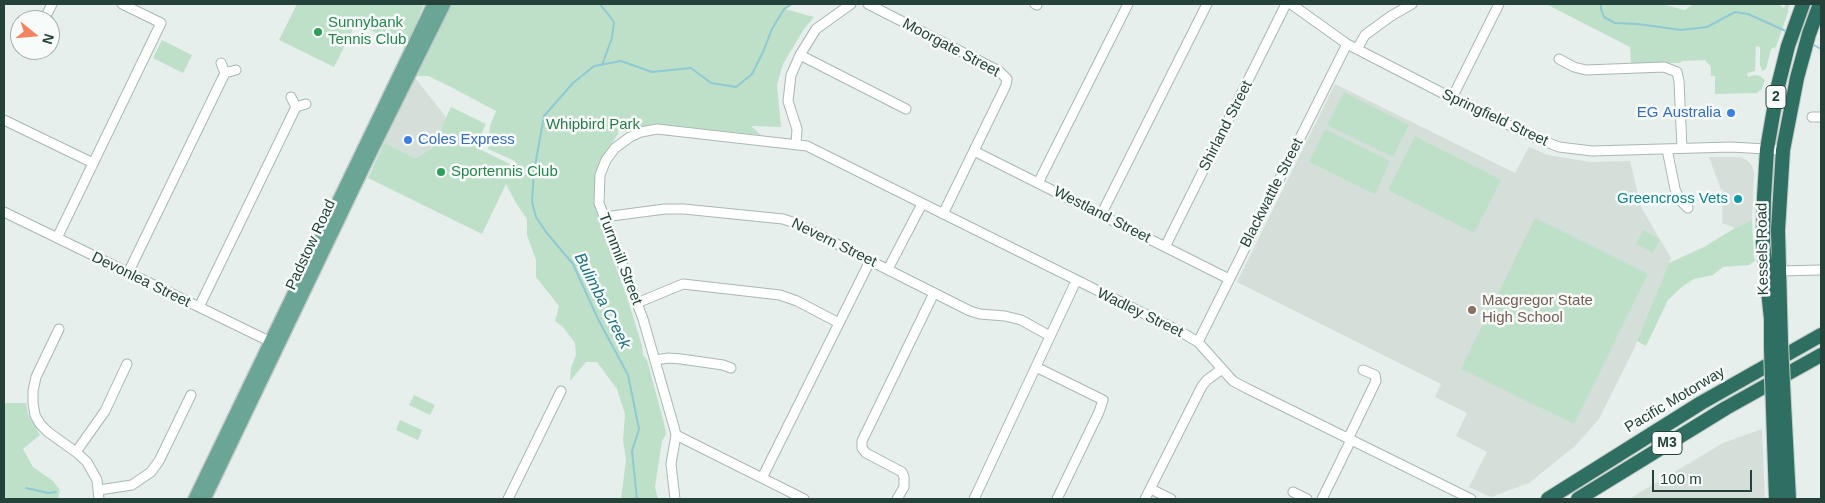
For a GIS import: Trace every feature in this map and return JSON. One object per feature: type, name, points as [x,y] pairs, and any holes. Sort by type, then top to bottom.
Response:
[{"type":"highway","name":"Kessels Road","points":[[1776,345],[1770,319],[1763,243],[1767,149],[1778,86],[1788,46],[1803,4]]},
{"type":"highway","name":"Kessels Road","points":[[1788,499],[1779,407],[1776,345],[1780,182],[1790,106],[1809,34],[1820,4]]},
{"type":"highway","points":[[1764,197],[1771,189],[1773,182],[1780,182]]},
{"type":"highway","name":"Pacific Motorway","points":[[1548,499],[1701,403],[1821,335]]},
{"type":"highway","name":"M3","points":[[1578,499],[1726,408],[1821,355]]},
{"type":"highway","name":"Kessels Road","points":[[1776,499],[1779,407]]},
{"type":"main road","name":"Padstow Road","points":[[205,499],[433,4]]},
{"type":"main road","name":"Padstow Road","points":[[194,499],[275,344],[445,4]]},
{"type":"street","points":[[58,238],[160,23],[122,4]]},
{"type":"street","points":[[796,144],[797,129],[788,101],[791,75],[800,55],[816,29],[852,4]]},
{"type":"street","name":"Moorgate Street","points":[[868,4],[1004,74],[1007,79],[1006,85],[942,214]]},
{"type":"street","points":[[1038,183],[1128,4]]},
{"type":"street","points":[[1101,215],[1207,4]]},
{"type":"street","name":"Shirland Street","points":[[1165,247],[1286,4]]},
{"type":"street","name":"Springfield Street","points":[[1291,4],[1346,44],[1452,98],[1558,147],[1592,151],[1682,148],[1783,150]]},
{"type":"street","points":[[1357,49],[1365,36],[1391,16],[1412,4]]},
{"type":"street","points":[[1452,98],[1499,4]]},
{"type":"street","name":"Blackwattle Street","points":[[1198,342],[1346,44]]},
{"type":"street","points":[[800,55],[906,109]]},
{"type":"street","points":[[1559,59],[1574,67],[1586,70],[1664,67],[1677,72],[1682,148]]},
{"type":"street","points":[[128,273],[225,73],[221,63]]},
{"type":"street","points":[[225,73],[236,70]]},
{"type":"street","points":[[291,97],[296,107]]},
{"type":"street","points":[[199,308],[296,107],[306,104]]},
{"type":"street","points":[[4,120],[93,163]]},
{"type":"street","name":"Turnmill Street","points":[[676,435],[637,303],[599,204],[598,188],[600,175],[606,160],[622,142],[641,132],[656,129],[796,144]]},
{"type":"street","name":"Wadley Street","points":[[796,144],[807,146],[1198,342],[1233,381],[1471,499]]},
{"type":"street","points":[[1667,149],[1675,189],[1680,200],[1688,208]]},
{"type":"street","name":"Westland Street","points":[[974,151],[1229,279]]},
{"type":"street","points":[[888,269],[922,204]]},
{"type":"street","name":"Nevern Street","points":[[604,217],[665,209],[684,209],[783,219],[795,223],[970,311],[1021,320],[1050,336]]},
{"type":"street","name":"Devonlea Street","points":[[4,212],[275,344]]},
{"type":"street","points":[[762,478],[870,261]]},
{"type":"street","points":[[1779,271],[1821,270]]},
{"type":"street","points":[[974,499],[1076,281]]},
{"type":"street","points":[[637,303],[683,284],[780,295],[797,301],[840,323]]},
{"type":"street","points":[[897,499],[904,487],[902,472],[866,453],[862,448],[862,441],[934,293]]},
{"type":"street","points":[[59,329],[36,377],[33,403],[40,424],[76,452],[93,470],[99,494],[132,485],[151,472],[159,461],[191,395]]},
{"type":"street","points":[[655,360],[681,359],[723,365],[731,368]]},
{"type":"street","points":[[76,452],[105,411],[127,364]]},
{"type":"street","points":[[1036,367],[1103,400],[1058,499]]},
{"type":"street","points":[[1146,499],[1202,386],[1222,369]]},
{"type":"street","points":[[1322,499],[1376,380],[1375,376],[1363,370]]},
{"type":"street","points":[[508,499],[561,391]]},
{"type":"street","points":[[675,499],[671,464],[676,435],[804,499]]},
{"type":"street","points":[[1151,489],[1171,499]]},
{"type":"street","points":[[1293,492],[1307,499]]},
{"type":"shaded area","points":[[415,78],[446,117],[431,149],[416,158],[384,143]]},
{"type":"shaded area","name":"Macgregor State High School","points":[[1335,84],[1515,173],[1529,147],[1548,155],[1590,162],[1630,161],[1641,207],[1671,258],[1634,349],[1599,419],[1575,446],[1529,483],[1491,497],[1469,487],[1487,452],[1456,436],[1467,413],[1435,397],[1441,384],[1237,282]]},
{"type":"shaded area","points":[[1709,157],[1741,157],[1752,166],[1754,173],[1752,220],[1735,228],[1722,223],[1723,190],[1721,190]]},
{"type":"shaded area","points":[[1762,429],[1765,499],[1629,499],[1723,443]]},
{"type":"green space","name":"Sunnybank Tennis Club","points":[[297,4],[424,4],[406,48],[356,23],[334,67],[279,40]]},
{"type":"green space","name":"Whipbird Park","points":[[451,4],[792,4],[785,9],[814,17],[804,29],[783,64],[777,85],[781,127],[751,126],[761,135],[652,124],[638,129],[636,126],[619,120],[618,134],[600,161],[596,173],[594,199],[599,221],[627,297],[664,423],[666,434],[662,441],[655,487],[658,499],[621,499],[626,460],[623,440],[625,414],[617,389],[597,362],[586,362],[570,381],[571,368],[576,355],[575,343],[563,327],[555,321],[559,306],[536,277],[536,260],[527,235],[527,219],[506,184],[482,234],[368,178],[384,143],[416,158],[431,149],[451,107],[486,124],[475,147],[514,166],[515,161],[488,149],[490,126],[496,111],[428,76],[417,76]]},
{"type":"green space","points":[[1546,4],[1661,4],[1685,10],[1693,4],[1778,4],[1784,8],[1786,4],[1789,4],[1776,47],[1771,49],[1766,69],[1762,71],[1760,47],[1756,46],[1755,71],[1747,73],[1748,77],[1755,75],[1765,80],[1762,89],[1757,93],[1715,94],[1715,76],[1711,76],[1711,67],[1705,60],[1682,61],[1680,63],[1631,63],[1630,47]]},
{"type":"green space","points":[[162,40],[192,55],[183,73],[153,58]]},
{"type":"green space","points":[[1344,92],[1409,125],[1393,157],[1327,125]]},
{"type":"green space","points":[[1325,129],[1390,161],[1375,194],[1309,162]]},
{"type":"green space","points":[[1415,136],[1501,180],[1474,233],[1388,190]]},
{"type":"green space","points":[[1535,218],[1648,274],[1574,424],[1461,369]]},
{"type":"green space","points":[[1752,220],[1754,259],[1756,260],[1749,265],[1723,267],[1713,275],[1694,279],[1683,286],[1668,300],[1646,346],[1637,341],[1669,263],[1704,247]]},
{"type":"green space","points":[[1643,230],[1660,240],[1653,253],[1636,244]]},
{"type":"green space","points":[[414,395],[435,405],[430,415],[409,405]]},
{"type":"green space","points":[[4,403],[26,403],[28,414],[40,435],[23,449],[33,467],[53,481],[60,490],[58,499],[4,499]]},
{"type":"green space","points":[[400,420],[422,430],[418,440],[396,430]]},
{"type":"waterway","name":"Bulimba Creek","points":[[600,4],[614,22],[612,38],[602,65]]},
{"type":"waterway","name":"Bulimba Creek","points":[[637,499],[632,451],[639,429],[628,375],[598,319],[573,264],[536,217],[532,202],[534,171],[544,116],[573,83],[594,66],[621,61],[652,72],[691,68],[711,83],[736,87],[752,74],[772,29],[784,9],[792,4]]},
{"type":"waterway","points":[[1601,4],[1604,17],[1615,23],[1681,30],[1707,27],[1735,12],[1748,14],[1788,32]]},
{"type":"waterway","points":[[1812,44],[1821,49]]},
{"type":"waterway","points":[[26,488],[48,493],[56,492]]},
{"type":"place","name":"Sunnybank Tennis Club","points":[[318,32]]},
{"type":"place","name":"EG Australia","points":[[1731,113]]},
{"type":"place","name":"Coles Express","points":[[408,140]]},
{"type":"place","name":"Sportennis Club","points":[[441,172]]},
{"type":"place","name":"Greencross Vets","points":[[1738,199]]},
{"type":"place","name":"Macgregor State High School","points":[[1472,310]]}]
